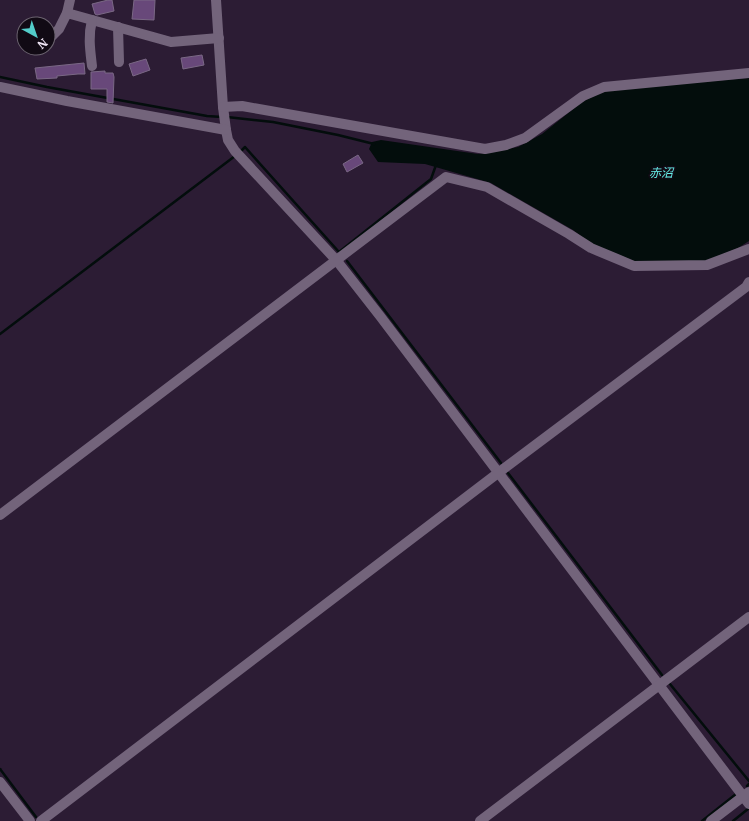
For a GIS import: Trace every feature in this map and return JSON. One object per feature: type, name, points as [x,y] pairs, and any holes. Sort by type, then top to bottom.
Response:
[{"type":"street","points":[[56,32],[68,13],[70,0]]},
{"type":"street","points":[[216,0],[224,110],[228,140],[237,153],[336,261],[659,685],[747,798],[711,821]]},
{"type":"street","points":[[68,13],[171,42],[219,38]]},
{"type":"street","points":[[92,20],[89,42],[92,66]]},
{"type":"street","points":[[118,27],[119,62]]},
{"type":"street","points":[[224,110],[242,106],[485,149],[506,145],[525,138],[583,96],[604,87],[749,73]]},
{"type":"street","points":[[0,87],[67,101],[226,128]]},
{"type":"street","points":[[0,515],[446,177],[487,187],[570,234],[591,248],[634,266],[707,265],[749,249]]},
{"type":"street","points":[[41,821],[746,286],[749,282]]},
{"type":"street","points":[[480,821],[749,617]]},
{"type":"street","points":[[0,782],[30,821]]},
{"type":"water","name":"赤沼","points":[[749,78],[749,241],[738,248],[707,261],[634,261],[590,243],[573,230],[491,183],[425,164],[378,162],[369,149],[372,142],[381,140],[478,154],[518,147],[542,134],[582,102],[600,93],[616,89]]},
{"type":"building","points":[[112,0],[114,11],[97,15],[95,14],[92,4]]},
{"type":"building","points":[[134,0],[155,0],[154,20],[132,19]]},
{"type":"building","points":[[202,55],[204,65],[183,69],[181,58]]},
{"type":"building","points":[[146,59],[150,70],[133,76],[129,64]]},
{"type":"building","points":[[84,63],[85,74],[37,79],[35,68]]},
{"type":"building","points":[[105,71],[105,73],[113,73],[114,77],[113,103],[107,102],[107,89],[91,89],[91,72]]},
{"type":"building","points":[[358,155],[363,163],[347,172],[343,164]]},
{"type":"waterway","points":[[0,77],[207,116],[222,117]]},
{"type":"waterway","points":[[227,117],[273,122],[374,144]]},
{"type":"waterway","points":[[239,153],[245,147],[339,252],[431,179],[436,165]]},
{"type":"waterway","points":[[0,334],[235,156]]},
{"type":"waterway","points":[[347,261],[501,463]]},
{"type":"waterway","points":[[508,473],[662,675]]},
{"type":"waterway","points":[[670,684],[749,781]]},
{"type":"waterway","points":[[0,769],[36,817]]},
{"type":"waterway","points":[[702,821],[736,794]]},
{"type":"waterway","points":[[733,821],[748,809]]}]
